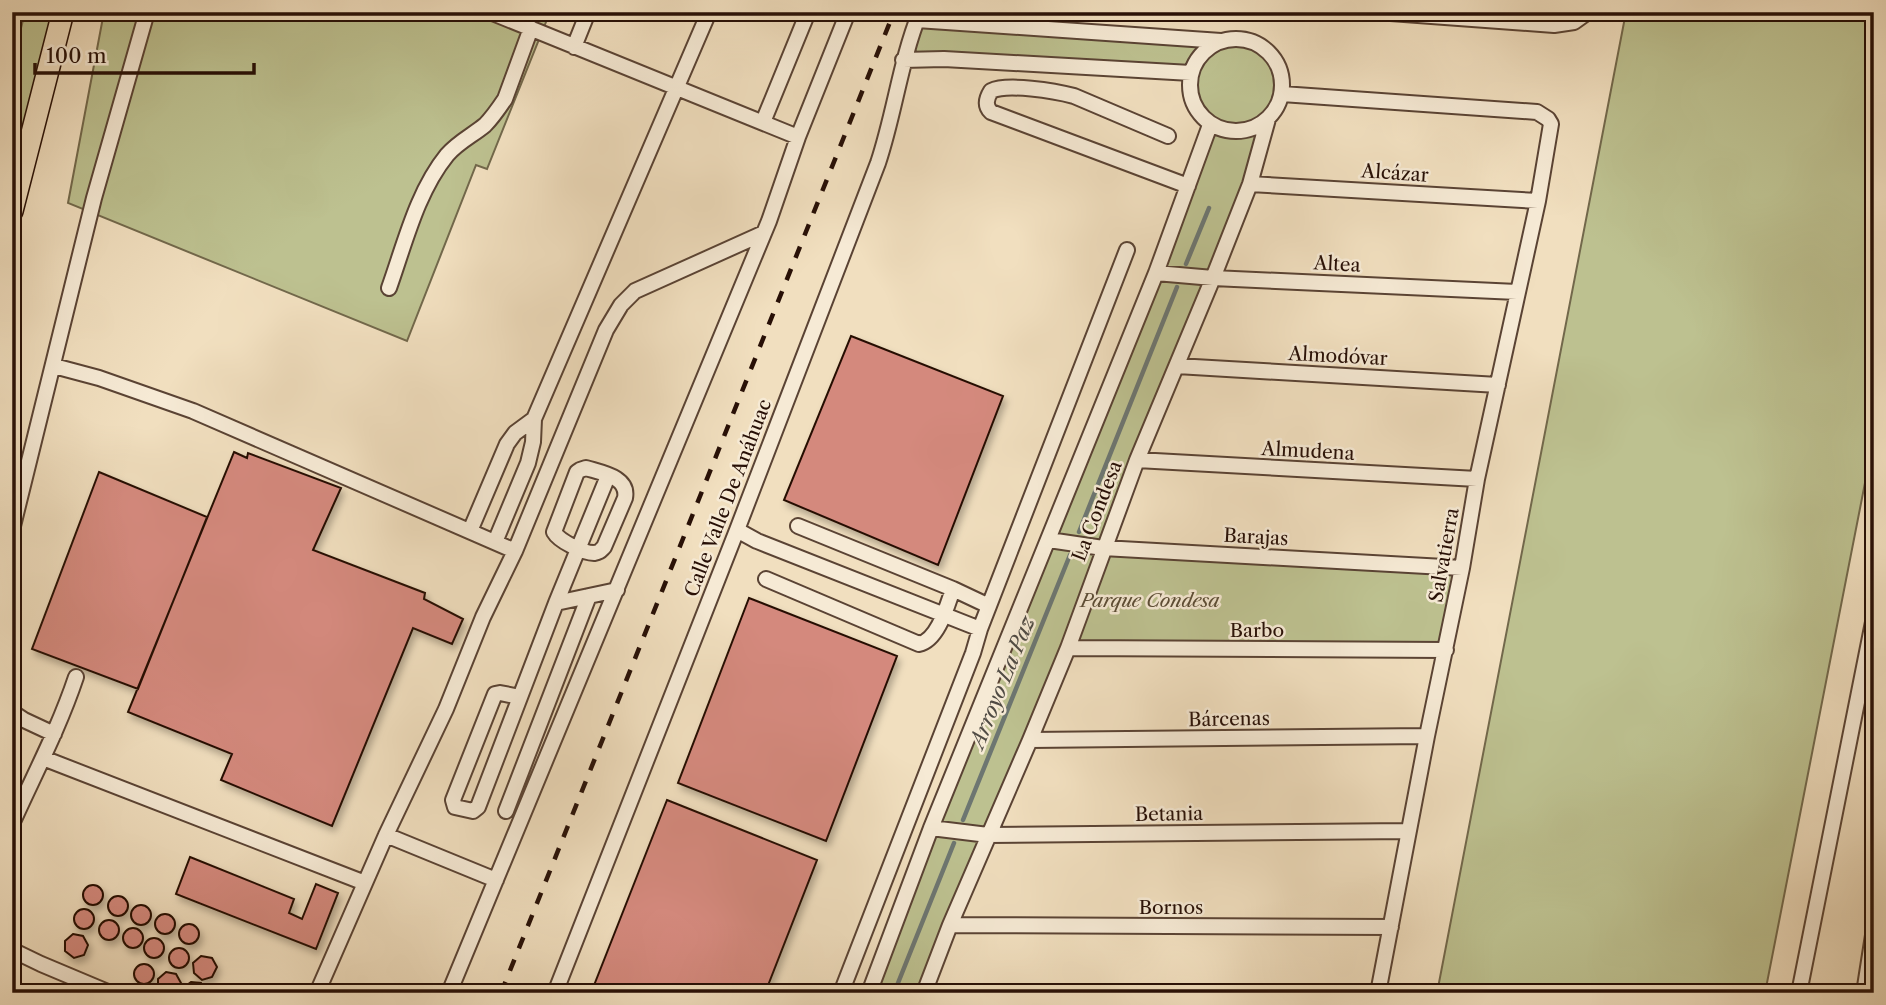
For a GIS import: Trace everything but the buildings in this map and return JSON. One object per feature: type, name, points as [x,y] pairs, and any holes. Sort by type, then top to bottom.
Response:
[{"type":"highway","points":[[12,211],[63,12]]},
{"type":"street","points":[[12,530],[94,198],[147,12]]},
{"type":"street","points":[[490,12],[798,137]]},
{"type":"street","points":[[574,47],[588,12]]},
{"type":"street","points":[[495,542],[531,456],[534,419],[709,12]]},
{"type":"street","points":[[762,122],[808,12]]},
{"type":"street","points":[[449,993],[764,233],[798,137],[848,12]]},
{"type":"street","points":[[1377,12],[1554,25],[1574,22],[1588,12]]},
{"type":"street","points":[[919,16],[1221,41]]},
{"type":"street","name":"Calle Valle De Anáhuac","points":[[555,993],[878,163],[891,119],[903,60],[919,16]]},
{"type":"street","points":[[390,288],[411,225],[437,170],[453,148],[486,124],[505,99],[531,29]]},
{"type":"street","points":[[1234,38],[1248,40],[1272,55],[1279,67],[1282,94],[1277,108],[1255,128],[1240,132],[1224,131],[1210,125],[1196,111],[1190,93],[1191,73],[1197,59],[1207,48],[1221,41],[1234,38]]},
{"type":"street","points":[[903,60],[944,59],[1191,73]]},
{"type":"street","points":[[1168,136],[1059,92],[1002,87],[991,91],[986,104],[991,112],[1188,186]]},
{"type":"street","name":"Salvatierra","points":[[1282,94],[1537,113],[1551,124],[1538,201],[1477,479],[1462,568],[1378,993]]},
{"type":"street","name":"La Condesa","points":[[924,993],[950,925],[1068,648],[1137,460],[1250,184],[1268,119]]},
{"type":"street","name":"La Condesa","points":[[869,993],[931,828],[1156,273],[1210,125]]},
{"type":"street","name":"Alcázar","points":[[1250,184],[1538,201]]},
{"type":"street","points":[[317,993],[386,835],[446,709],[607,330],[621,304],[635,291],[764,233]]},
{"type":"street","points":[[841,993],[1127,250]]},
{"type":"street","name":"Altea","points":[[1156,273],[1517,292]]},
{"type":"street","points":[[54,366],[99,378],[193,411],[515,551]]},
{"type":"street","name":"Almodóvar","points":[[1177,366],[1498,384]]},
{"type":"street","points":[[470,531],[507,444],[515,433],[534,419]]},
{"type":"street","name":"Almudena","points":[[1137,460],[1477,479]]},
{"type":"street","points":[[589,469],[608,476],[621,481],[626,489],[625,498],[602,550],[589,552],[561,540],[554,532],[580,470],[589,469]]},
{"type":"street","points":[[520,697],[495,694],[453,800],[455,807],[473,811],[478,807],[608,476]]},
{"type":"street","points":[[798,526],[989,606]]},
{"type":"street","points":[[737,530],[757,541],[980,629]]},
{"type":"street","name":"Barajas","points":[[1049,540],[1103,548],[1462,568]]},
{"type":"street","points":[[766,579],[919,644],[925,643],[933,636],[953,589]]},
{"type":"street","points":[[556,603],[617,590]]},
{"type":"street","points":[[506,811],[589,596]]},
{"type":"street","points":[[1799,993],[1874,617]]},
{"type":"street","name":"Barbo","points":[[1068,648],[1446,650]]},
{"type":"street","points":[[12,824],[54,734],[76,677]]},
{"type":"street","points":[[12,712],[54,734]]},
{"type":"street","name":"Bárcenas","points":[[1030,740],[1427,736]]},
{"type":"street","points":[[43,758],[365,883]]},
{"type":"street","name":"Betania","points":[[931,828],[988,835],[1409,831]]},
{"type":"street","points":[[386,835],[496,880]]},
{"type":"street","name":"Bornos","points":[[950,925],[1391,927]]},
{"type":"street","points":[[1864,993],[1874,929]]},
{"type":"street","points":[[12,950],[110,993]]},
{"type":"green space","points":[[25,12],[58,12],[12,194],[12,64]]},
{"type":"green space","points":[[104,12],[550,12],[487,169],[476,165],[407,341],[68,203]]},
{"type":"green space","points":[[1626,12],[1874,12],[1874,437],[1765,993],[1437,993]]},
{"type":"green space","name":"Parque Condesa","points":[[917,20],[1220,41],[1239,40],[1254,43],[1267,50],[1276,60],[1281,73],[1277,103],[1268,119],[1104,548],[1462,568],[1446,650],[1068,648],[924,993],[869,993],[1210,125],[1193,102],[1191,74],[903,60]]},
{"type":"waterway","name":"Arroyo La Paz","points":[[1186,264],[1209,208]]},
{"type":"waterway","name":"Arroyo La Paz","points":[[1079,532],[1177,287]]},
{"type":"waterway","name":"Arroyo La Paz","points":[[963,820],[1070,555]]},
{"type":"waterway","name":"Arroyo La Paz","points":[[894,993],[954,843]]},
{"type":"railway","points":[[501,993],[894,12]]}]
